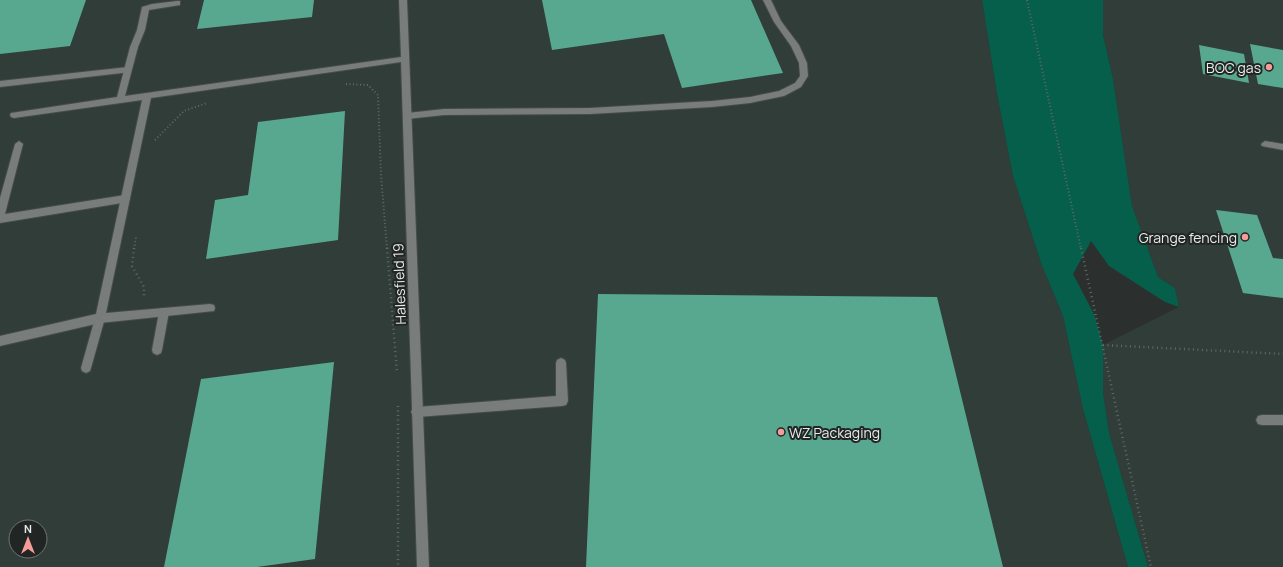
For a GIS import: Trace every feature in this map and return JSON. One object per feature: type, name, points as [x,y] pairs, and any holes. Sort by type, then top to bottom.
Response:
[{"type":"street","name":"Halesfield 19","points":[[403,0],[423,567]]},
{"type":"street","points":[[407,116],[444,112],[590,111],[712,104],[750,100],[781,94],[798,85],[804,76],[803,63],[795,45],[778,22],[767,0]]},
{"type":"street","points":[[120,100],[134,47],[141,30],[145,9],[152,6],[177,4]]},
{"type":"street","points":[[14,115],[405,59]]},
{"type":"street","points":[[0,84],[128,70]]},
{"type":"street","points":[[86,368],[100,318],[146,96]]},
{"type":"street","points":[[19,144],[0,218],[125,199]]},
{"type":"street","points":[[1265,144],[1283,147]]},
{"type":"street","points":[[0,341],[100,318],[210,308]]},
{"type":"street","points":[[157,350],[164,312]]},
{"type":"street","points":[[417,412],[562,401],[561,363]]},
{"type":"street","points":[[1262,420],[1283,420]]},
{"type":"path","points":[[1027,0],[1151,567]]},
{"type":"path","points":[[341,83],[368,85],[378,95],[381,175],[398,378]]},
{"type":"path","points":[[153,142],[184,111],[210,102]]},
{"type":"path","points":[[136,236],[132,266],[144,287],[142,314]]},
{"type":"path","points":[[1103,345],[1283,354]]},
{"type":"path","points":[[398,401],[398,567]]},
{"type":"shaded area","points":[[0,0],[982,0],[997,94],[1013,176],[1041,263],[1063,316],[1083,409],[1128,567],[0,567]]},
{"type":"shaded area","points":[[1103,0],[1283,0],[1283,567],[1148,567],[1109,433],[1103,392],[1103,345],[1179,307],[1175,288],[1158,277],[1132,206],[1113,79],[1103,35]]},
{"type":"green space","points":[[982,0],[1103,0],[1103,35],[1113,79],[1132,206],[1158,277],[1175,288],[1179,307],[1165,302],[1109,266],[1091,241],[1073,274],[1094,314],[1103,345],[1103,392],[1109,433],[1148,567],[1128,567],[1083,409],[1063,316],[1041,263],[1013,176],[997,94]]},
{"type":"building","points":[[0,0],[86,0],[70,46],[0,54]]},
{"type":"building","points":[[204,0],[314,0],[312,17],[197,29]]},
{"type":"building","points":[[542,0],[751,0],[783,73],[682,88],[664,34],[552,50]]},
{"type":"building","name":"BOC gas","points":[[1250,44],[1283,50],[1283,88],[1258,84]]},
{"type":"building","points":[[1199,45],[1244,54],[1249,83],[1203,74]]},
{"type":"building","points":[[345,111],[338,240],[206,259],[215,200],[248,195],[258,122]]},
{"type":"building","name":"Grange fencing","points":[[1216,210],[1257,215],[1273,258],[1283,259],[1283,298],[1243,293]]},
{"type":"building","name":"WZ Packaging","points":[[598,294],[937,297],[1003,567],[586,567]]},
{"type":"building","points":[[334,362],[315,559],[257,567],[164,567],[201,379]]},
{"type":"place","name":"BOC gas","points":[[1269,67]]},
{"type":"place","name":"Grange fencing","points":[[1245,237]]},
{"type":"place","name":"WZ Packaging","points":[[781,432]]}]
